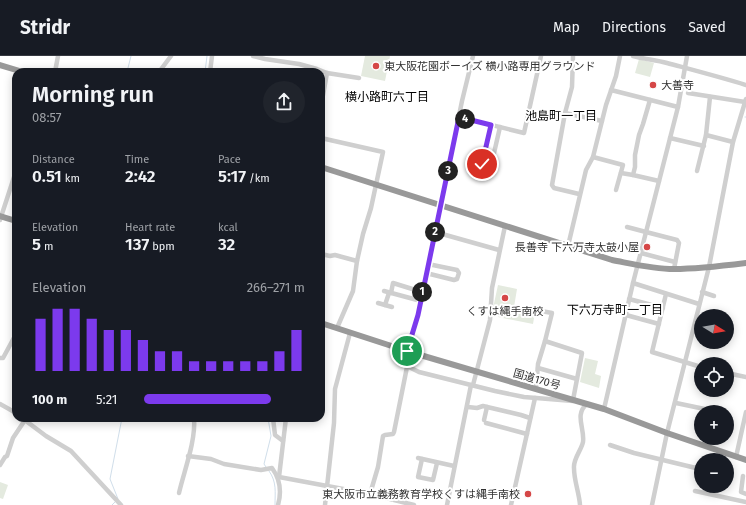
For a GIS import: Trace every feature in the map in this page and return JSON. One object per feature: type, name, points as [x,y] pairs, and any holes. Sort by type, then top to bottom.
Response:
[{"type":"highway","points":[[0,65],[12,69]]},
{"type":"highway","points":[[325,167],[612,260],[638,265],[709,267],[746,263]]},
{"type":"highway","points":[[0,217],[12,220]]},
{"type":"highway","name":"国道170号","points":[[325,324],[409,352],[604,409],[667,433],[746,460]]},
{"type":"street","points":[[56,68],[58,56]]},
{"type":"street","points":[[162,68],[171,56]]},
{"type":"street","points":[[210,68],[212,56]]},
{"type":"street","points":[[253,56],[313,68]]},
{"type":"street","points":[[370,494],[378,466],[383,436],[393,434],[394,432],[409,352],[473,56]]},
{"type":"street","points":[[459,117],[524,133],[541,56]]},
{"type":"street","points":[[573,56],[572,87],[565,113],[552,185],[554,188],[579,194]]},
{"type":"street","points":[[568,246],[579,194],[586,170],[593,158],[620,56]]},
{"type":"street","points":[[633,56],[722,77],[746,85]]},
{"type":"street","points":[[604,409],[629,299],[678,107],[687,56]]},
{"type":"street","points":[[325,84],[327,73],[359,78]]},
{"type":"street","points":[[611,90],[678,107]]},
{"type":"street","points":[[652,505],[684,362],[709,267],[733,142],[744,116],[746,101],[688,93]]},
{"type":"street","points":[[697,171],[706,135],[710,97]]},
{"type":"street","points":[[633,175],[639,135],[650,100]]},
{"type":"street","points":[[565,113],[602,121]]},
{"type":"street","points":[[491,125],[482,164],[491,166],[500,127]]},
{"type":"street","points":[[706,135],[733,142]]},
{"type":"street","points":[[670,138],[704,146]]},
{"type":"street","points":[[325,139],[383,152],[357,261],[353,291],[337,328]]},
{"type":"street","points":[[593,158],[623,165],[616,190]]},
{"type":"street","points":[[621,173],[659,181]]},
{"type":"street","points":[[0,217],[12,182]]},
{"type":"street","points":[[447,505],[472,385],[477,372],[490,320],[492,288],[505,226]]},
{"type":"street","points":[[627,227],[677,240],[679,243],[674,265],[641,253]]},
{"type":"street","points":[[435,232],[499,250]]},
{"type":"street","points":[[325,255],[335,255],[357,261]]},
{"type":"street","points":[[426,273],[454,280],[457,280],[459,274],[457,270],[428,264]]},
{"type":"street","points":[[385,305],[388,292],[393,283],[422,292]]},
{"type":"street","points":[[633,283],[700,304]]},
{"type":"street","points":[[388,292],[421,301]]},
{"type":"street","points":[[702,292],[714,296]]},
{"type":"street","points":[[666,294],[652,352],[694,365]]},
{"type":"street","points":[[629,299],[662,308]]},
{"type":"street","points":[[378,303],[392,307]]},
{"type":"street","points":[[536,389],[538,368],[552,313],[541,311]]},
{"type":"street","points":[[626,315],[658,324]]},
{"type":"street","points":[[325,505],[328,486],[335,390],[350,333]]},
{"type":"street","points":[[0,358],[3,358],[12,341]]},
{"type":"street","points":[[407,366],[419,372],[495,391],[535,398],[576,401],[577,379],[582,353],[545,342]]},
{"type":"street","points":[[538,368],[577,379]]},
{"type":"street","points":[[734,374],[746,377]]},
{"type":"street","points":[[511,505],[535,398]]},
{"type":"street","points":[[676,403],[694,407]]},
{"type":"street","points":[[0,404],[12,411]]},
{"type":"street","points":[[580,505],[580,494],[574,468],[575,461],[583,441],[580,422],[581,413],[584,406],[587,404]]},
{"type":"street","points":[[468,407],[477,408],[483,406],[530,418]]},
{"type":"street","points":[[487,407],[485,421],[527,434]]},
{"type":"street","points":[[736,457],[746,414]]},
{"type":"street","points":[[0,465],[4,457],[7,456],[13,438],[21,422]]},
{"type":"street","points":[[27,422],[46,436],[71,451],[120,505]]},
{"type":"street","points":[[178,493],[188,456],[194,422]]},
{"type":"street","points":[[273,422],[275,435],[283,441]]},
{"type":"street","points":[[278,505],[280,497],[279,477],[285,422]]},
{"type":"street","points":[[610,445],[662,461],[694,468]]},
{"type":"street","points":[[188,456],[211,459],[224,464],[261,470],[272,468],[279,477],[370,494],[402,504],[414,505]]},
{"type":"street","points":[[437,463],[433,480],[418,477],[420,459],[454,466]]},
{"type":"street","points":[[744,476],[744,484],[741,492],[746,494]]},
{"type":"street","points":[[700,493],[746,502]]},
{"type":"shaded area","name":"東大阪花園ボーイズ 横小路専用グラウンド","points":[[365,56],[390,56],[385,81],[361,76]]},
{"type":"shaded area","points":[[639,59],[654,63],[650,77],[635,73]]},
{"type":"shaded area","name":"くすは縄手南校","points":[[498,285],[517,289],[514,307],[535,312],[533,324],[498,317],[500,309],[493,308]]},
{"type":"shaded area","points":[[585,358],[598,361],[595,374],[601,376],[599,388],[580,382]]},
{"type":"shaded area","points":[[0,482],[8,485],[3,499],[0,498]]},
{"type":"waterway","points":[[128,68],[131,56]]},
{"type":"waterway","points":[[206,68],[207,56]]},
{"type":"waterway","points":[[118,499],[110,479],[121,422]]},
{"type":"waterway","points":[[266,467],[264,464],[271,436],[269,422]]},
{"type":"waterway","points":[[269,471],[272,475],[274,483],[275,505]]},
{"type":"waterway","points":[[112,505],[116,501]]},
{"type":"place","name":"東大阪花園ボーイズ 横小路専用グラウンド","points":[[376,66]]},
{"type":"place","name":"大善寺","points":[[653,85]]},
{"type":"place","name":"長善寺 下六万寺太鼓小屋","points":[[647,247]]},
{"type":"place","name":"くすは縄手南校","points":[[505,298]]},
{"type":"place","name":"東大阪市立義務教育学校くすは縄手南校","points":[[528,494]]},
{"type":"district","name":"横小路町六丁目","points":[[387,97]]},
{"type":"district","name":"池島町一丁目","points":[[561,116]]},
{"type":"district","name":"下六万寺町一丁目","points":[[615,310]]},
{"type":"route","points":[[407,351],[418,315],[459,117],[491,125],[482,164]]}]
